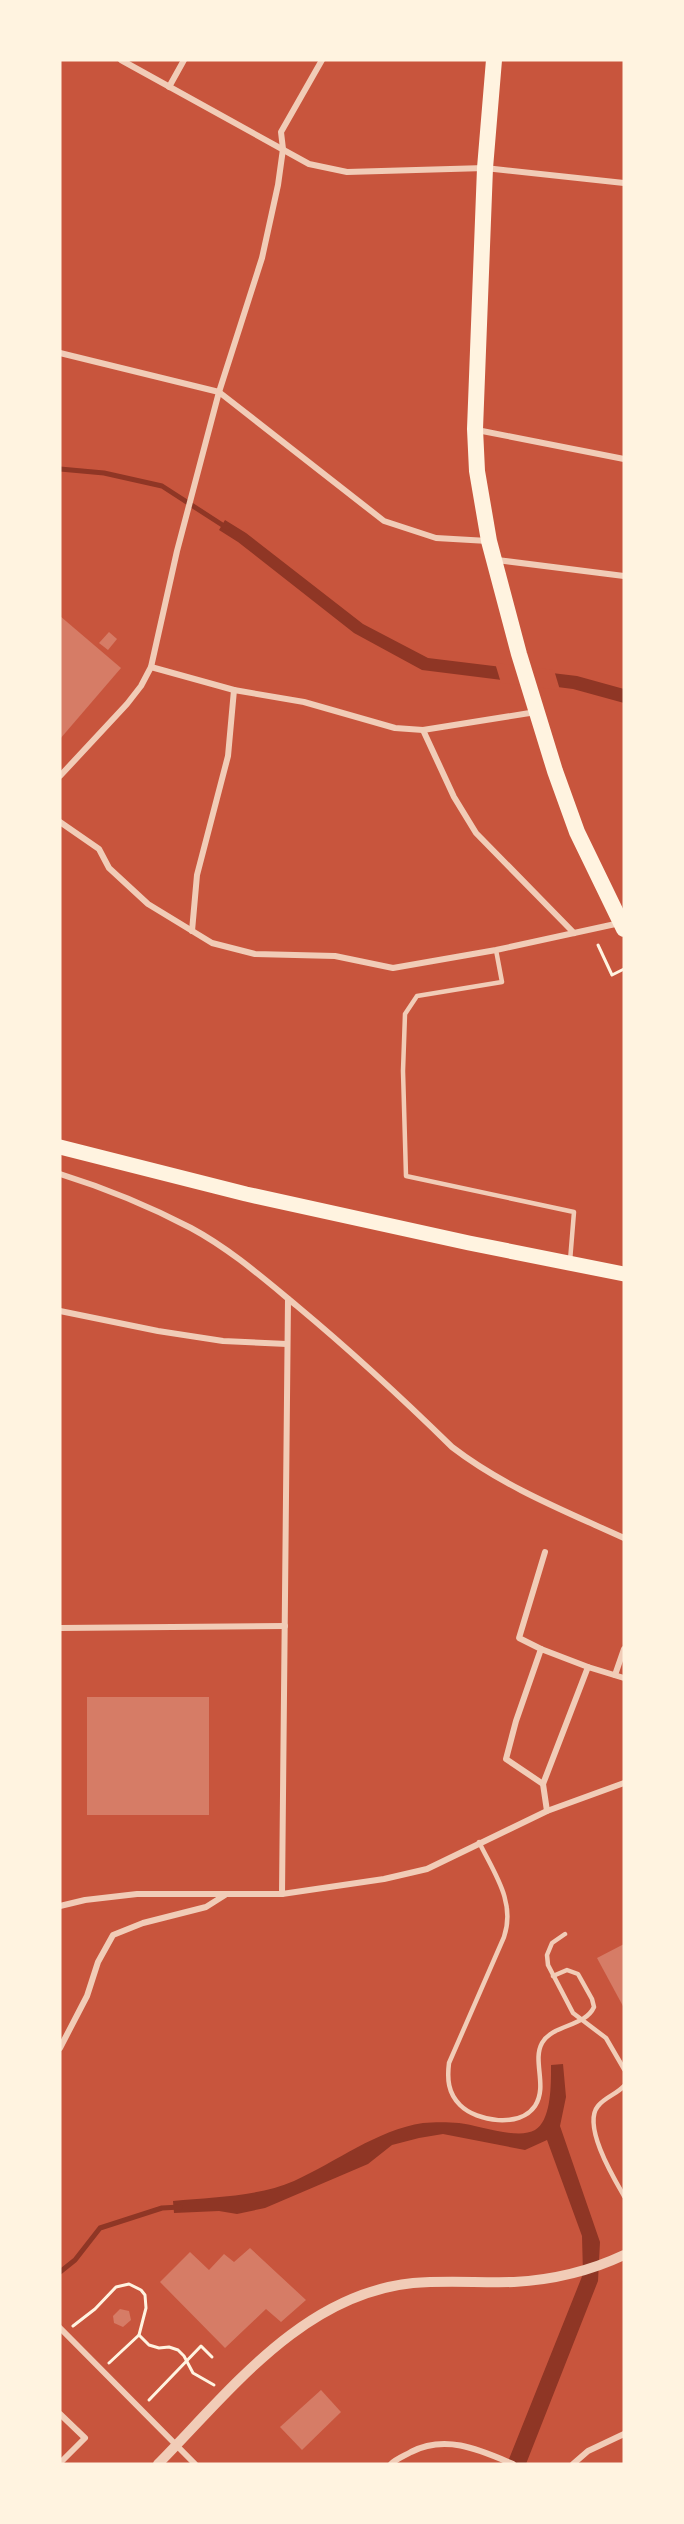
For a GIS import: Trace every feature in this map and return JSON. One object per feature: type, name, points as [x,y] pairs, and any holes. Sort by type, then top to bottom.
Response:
[{"type":"highway","points":[[494,60],[485,168],[475,429],[477,471],[493,560],[535,706],[577,832],[622,926]]},
{"type":"main road","points":[[60,1146],[246,1194],[624,1274]]},
{"type":"street","points":[[121,60],[309,164],[347,172],[485,168],[624,183]]},
{"type":"street","points":[[169,87],[184,60]]},
{"type":"street","points":[[60,776],[127,704],[141,686],[151,667],[177,551],[219,392],[262,258],[283,149],[281,132],[322,60]]},
{"type":"street","points":[[60,353],[219,392],[384,521],[436,538],[489,541]]},
{"type":"street","points":[[475,429],[624,459]]},
{"type":"street","points":[[493,560],[624,576]]},
{"type":"street","points":[[151,667],[234,690],[304,702],[395,728],[423,730],[535,706]]},
{"type":"street","points":[[192,931],[197,875],[228,756],[234,690]]},
{"type":"street","points":[[423,730],[454,797],[476,833],[574,933]]},
{"type":"street","points":[[60,822],[99,849],[109,868],[148,904],[212,943],[255,954],[335,956],[393,968],[622,926]]},
{"type":"street","points":[[60,1174],[121,1195],[191,1228],[246,1264],[288,1299],[356,1356],[452,1447],[470,1461],[528,1495],[624,1538]]},
{"type":"street","points":[[282,1894],[288,1299]]},
{"type":"street","points":[[60,1311],[223,1341],[287,1344]]},
{"type":"street","points":[[545,1552],[519,1638],[588,1667],[624,1678]]},
{"type":"street","points":[[60,1628],[285,1626]]},
{"type":"street","points":[[541,1649],[506,1759],[543,1784]]},
{"type":"street","points":[[615,1675],[624,1649]]},
{"type":"street","points":[[547,1811],[543,1784],[588,1667]]},
{"type":"street","points":[[60,1905],[137,1894],[282,1894],[384,1879],[426,1869],[547,1811],[624,1784]]},
{"type":"street","points":[[60,2048],[87,1996],[98,1962],[113,1935],[143,1923],[206,1907],[226,1895]]},
{"type":"street","points":[[158,2464],[276,2346],[305,2324],[340,2305],[375,2292],[410,2283],[514,2282],[576,2272],[624,2255]]},
{"type":"street","points":[[62,2330],[195,2464]]},
{"type":"street","points":[[60,2414],[85,2438],[60,2463]]},
{"type":"street","points":[[573,2464],[588,2451],[624,2434]]},
{"type":"street","points":[[390,2464],[421,2447],[444,2443],[464,2445],[513,2464]]},
{"type":"lane","points":[[496,950],[502,982],[417,996],[405,1014],[402,1071],[406,1176],[574,1212],[570,1263]]},
{"type":"lane","points":[[479,1842],[507,1899],[509,1916],[504,1937],[449,2063],[447,2078],[452,2095],[461,2107],[474,2114],[507,2121],[523,2116],[534,2108],[539,2097],[542,2043],[558,2030],[589,2015],[594,2007],[581,1977],[567,1970],[553,1976]]},
{"type":"lane","points":[[565,1934],[552,1943],[546,1961],[573,2013],[606,2038],[624,2069]]},
{"type":"lane","points":[[624,2096],[622,2088],[599,2104],[593,2114],[603,2156],[624,2196]]},
{"type":"path","points":[[597,945],[612,975],[624,969]]},
{"type":"path","points":[[62,2330],[95,2309],[117,2287],[129,2284],[141,2290],[147,2302],[139,2335],[102,2370]]},
{"type":"path","points":[[139,2335],[149,2344],[159,2348],[169,2347],[178,2350],[192,2373],[213,2383],[225,2396]]},
{"type":"path","points":[[140,2409],[201,2346],[212,2357]]},
{"type":"shaded area","points":[[225,520],[246,533],[363,624],[428,658],[577,676],[624,689],[624,703],[573,689],[422,670],[354,633],[238,542],[219,530]]},
{"type":"shaded area","points":[[563,2064],[566,2097],[560,2126],[600,2242],[598,2281],[526,2464],[507,2464],[583,2274],[582,2236],[547,2140],[525,2150],[443,2134],[419,2138],[392,2145],[368,2164],[265,2208],[237,2214],[219,2211],[174,2213],[173,2201],[235,2196],[280,2186],[310,2173],[373,2139],[423,2123],[459,2123],[508,2133],[528,2133],[541,2125],[548,2110],[551,2065]]},
{"type":"pier","points":[[495,663],[554,670],[560,690],[501,683]]},
{"type":"building","points":[[60,616],[121,668],[60,739]]},
{"type":"building","points":[[109,632],[117,639],[108,650],[99,643]]},
{"type":"building","points":[[87,1697],[209,1697],[209,1815],[87,1815]]},
{"type":"building","points":[[624,1944],[624,2008],[597,1958]]},
{"type":"building","points":[[250,2248],[306,2300],[281,2322],[266,2309],[225,2348],[160,2282],[190,2252],[209,2270],[224,2254],[234,2262]]},
{"type":"building","points":[[120,2309],[129,2311],[131,2320],[123,2327],[114,2323],[113,2316]]},
{"type":"building","points":[[321,2390],[341,2412],[302,2450],[280,2427]]},
{"type":"waterway","points":[[60,469],[104,473],[162,486],[227,528]]},
{"type":"waterway","points":[[60,2272],[75,2260],[100,2228],[162,2208],[180,2207]]}]
